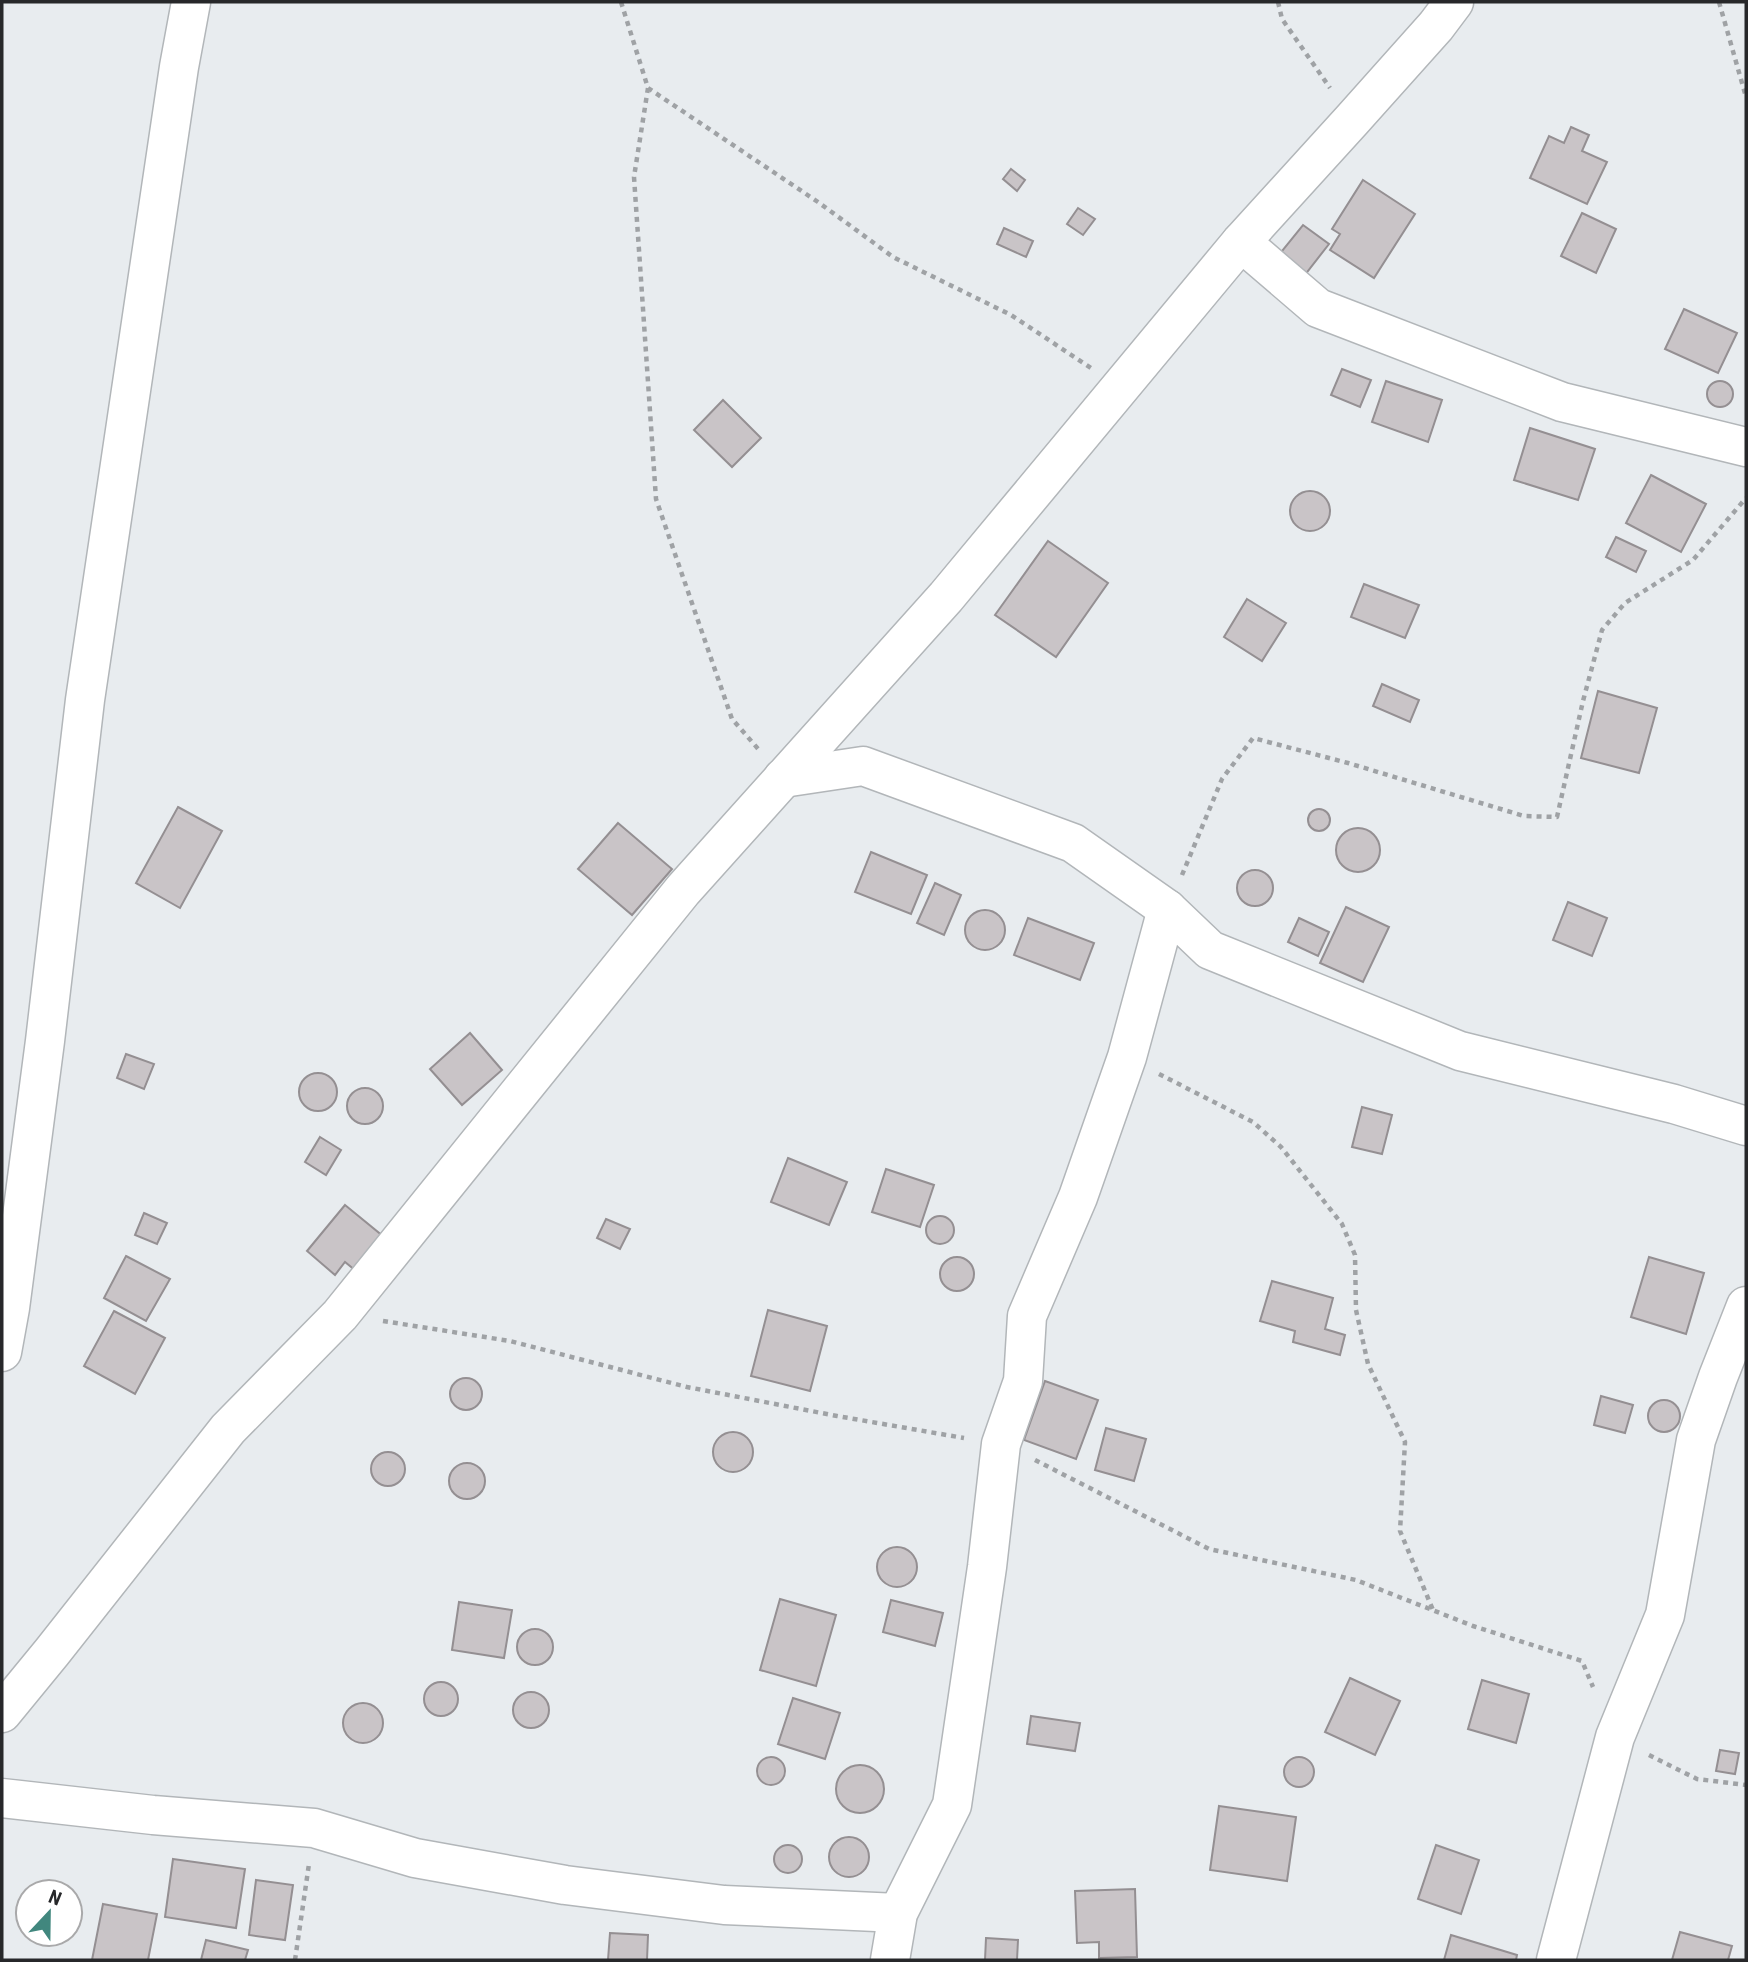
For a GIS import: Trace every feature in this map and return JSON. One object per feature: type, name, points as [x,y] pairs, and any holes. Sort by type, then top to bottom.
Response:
[{"type":"street","points":[[2,1352],[40,1082],[85,700],[191,2]]},
{"type":"street","points":[[2,1713],[228,1429],[340,1315],[683,890],[946,597],[1241,242],[1436,26],[1454,2]]},
{"type":"street","points":[[1241,242],[1318,308],[1562,402],[1746,447]]},
{"type":"street","points":[[783,778],[863,766],[1073,843],[1167,909],[1210,950],[1460,1051],[1674,1104],[1746,1126]]},
{"type":"street","points":[[890,1960],[898,1913],[952,1805],[987,1567],[1001,1444],[1023,1381],[1027,1316],[1078,1197],[1127,1057],[1167,909]]},
{"type":"street","points":[[1556,1960],[1615,1737],[1665,1615],[1696,1440],[1746,1306]]},
{"type":"street","points":[[2,1798],[153,1815],[314,1828],[415,1858],[565,1885],[724,1905],[898,1913]]},
{"type":"path","points":[[621,2],[649,88],[634,177],[656,499],[732,719],[783,778]]},
{"type":"path","points":[[1278,2],[1282,19],[1352,120]]},
{"type":"path","points":[[1719,2],[1746,97]]},
{"type":"path","points":[[649,88],[818,202],[893,257],[1011,315],[1089,368],[1134,374]]},
{"type":"path","points":[[1167,909],[1222,779],[1253,738],[1348,763],[1524,816],[1557,817],[1602,630],[1625,603],[1693,560],[1746,498]]},
{"type":"path","points":[[1127,1057],[1253,1122],[1281,1147],[1342,1224],[1355,1255],[1356,1310],[1368,1364],[1405,1442],[1400,1531],[1434,1610]]},
{"type":"path","points":[[340,1315],[510,1341],[687,1387],[1001,1444],[1209,1549],[1356,1580],[1473,1626],[1582,1661],[1593,1687]]},
{"type":"path","points":[[1615,1737],[1697,1779],[1746,1786]]},
{"type":"path","points":[[295,1960],[314,1828]]},
{"type":"building","points":[[1571,127],[1589,135],[1582,151],[1607,162],[1587,204],[1530,178],[1549,136],[1564,143]]},
{"type":"building","points":[[1011,169],[1025,180],[1017,191],[1003,179]]},
{"type":"building","points":[[1363,180],[1415,214],[1374,278],[1330,250],[1340,234],[1332,229]]},
{"type":"building","points":[[1078,208],[1095,219],[1083,235],[1067,224]]},
{"type":"building","points":[[1582,213],[1616,229],[1596,273],[1561,256]]},
{"type":"building","points":[[1303,225],[1329,244],[1304,276],[1278,256]]},
{"type":"building","points":[[1004,228],[1033,241],[1026,257],[997,244]]},
{"type":"building","points":[[1684,309],[1737,333],[1718,373],[1665,349]]},
{"type":"building","points":[[1342,369],[1371,380],[1360,407],[1331,395]]},
{"type":"building","points":[[1386,381],[1442,400],[1428,442],[1372,422]]},
{"type":"building","points":[[1720,381],[1729,385],[1733,394],[1729,403],[1720,407],[1711,403],[1707,394],[1711,385]]},
{"type":"building","points":[[723,400],[761,438],[732,467],[694,430]]},
{"type":"building","points":[[1530,428],[1595,449],[1578,500],[1514,480]]},
{"type":"building","points":[[1651,475],[1706,504],[1681,552],[1626,523]]},
{"type":"building","points":[[1310,491],[1324,497],[1330,511],[1324,525],[1310,531],[1296,525],[1290,511],[1296,497]]},
{"type":"building","points":[[1616,537],[1646,551],[1636,572],[1606,557]]},
{"type":"building","points":[[1048,541],[1108,583],[1056,657],[995,615]]},
{"type":"building","points":[[1364,584],[1419,605],[1405,638],[1351,617]]},
{"type":"building","points":[[1247,599],[1286,623],[1262,661],[1224,637]]},
{"type":"building","points":[[1382,684],[1419,700],[1410,722],[1373,706]]},
{"type":"building","points":[[1598,691],[1657,708],[1639,773],[1581,758]]},
{"type":"building","points":[[178,807],[222,831],[180,908],[136,883]]},
{"type":"building","points":[[1319,809],[1327,812],[1330,820],[1327,828],[1319,831],[1311,828],[1308,820],[1311,812]]},
{"type":"building","points":[[618,823],[672,869],[632,915],[578,869]]},
{"type":"building","points":[[1358,828],[1367,829],[1374,834],[1379,841],[1379,859],[1374,866],[1367,871],[1358,872],[1349,871],[1342,866],[1337,859],[1336,850],[1337,841],[1342,834],[1349,829]]},
{"type":"building","points":[[871,852],[927,875],[911,914],[855,892]]},
{"type":"building","points":[[1255,870],[1268,875],[1273,888],[1268,901],[1255,906],[1242,901],[1237,888],[1242,875]]},
{"type":"building","points":[[935,883],[961,895],[944,935],[917,923]]},
{"type":"building","points":[[1568,902],[1607,918],[1592,956],[1553,940]]},
{"type":"building","points":[[1346,907],[1389,927],[1363,982],[1320,963]]},
{"type":"building","points":[[985,910],[999,916],[1005,930],[999,944],[985,950],[971,944],[965,930],[971,916]]},
{"type":"building","points":[[1028,918],[1094,943],[1080,980],[1014,955]]},
{"type":"building","points":[[1299,918],[1329,932],[1318,956],[1288,942]]},
{"type":"building","points":[[470,1033],[502,1070],[462,1105],[430,1069]]},
{"type":"building","points":[[126,1054],[154,1064],[144,1089],[117,1078]]},
{"type":"building","points":[[318,1073],[331,1079],[337,1092],[331,1105],[318,1111],[305,1105],[299,1092],[305,1079]]},
{"type":"building","points":[[365,1088],[377,1094],[383,1106],[377,1118],[365,1124],[353,1118],[347,1106],[353,1094]]},
{"type":"building","points":[[1362,1107],[1392,1115],[1382,1154],[1352,1147]]},
{"type":"building","points":[[320,1137],[341,1150],[326,1175],[305,1162]]},
{"type":"building","points":[[788,1158],[847,1182],[829,1225],[771,1202]]},
{"type":"building","points":[[886,1169],[934,1185],[920,1227],[872,1212]]},
{"type":"building","points":[[345,1205],[384,1237],[356,1271],[345,1262],[335,1275],[307,1251]]},
{"type":"building","points":[[144,1213],[167,1223],[157,1244],[135,1235]]},
{"type":"building","points":[[940,1216],[950,1220],[954,1230],[950,1240],[940,1244],[930,1240],[926,1230],[930,1220]]},
{"type":"building","points":[[606,1219],[630,1229],[620,1249],[597,1238]]},
{"type":"building","points":[[126,1256],[170,1279],[146,1321],[104,1298]]},
{"type":"building","points":[[957,1257],[969,1262],[974,1274],[969,1286],[957,1291],[945,1286],[940,1274],[945,1262]]},
{"type":"building","points":[[1649,1257],[1704,1273],[1686,1334],[1631,1317]]},
{"type":"building","points":[[1272,1281],[1333,1298],[1325,1329],[1345,1335],[1340,1355],[1293,1342],[1295,1331],[1260,1321]]},
{"type":"building","points":[[768,1310],[827,1326],[810,1391],[751,1376]]},
{"type":"building","points":[[114,1311],[165,1338],[135,1394],[84,1366]]},
{"type":"building","points":[[466,1378],[477,1383],[482,1394],[477,1405],[466,1410],[455,1405],[450,1394],[455,1383]]},
{"type":"building","points":[[1045,1381],[1098,1400],[1076,1459],[1024,1440]]},
{"type":"building","points":[[1601,1396],[1633,1405],[1625,1433],[1594,1425]]},
{"type":"building","points":[[1664,1400],[1675,1405],[1680,1416],[1675,1427],[1664,1432],[1653,1427],[1648,1416],[1653,1405]]},
{"type":"building","points":[[1106,1428],[1146,1439],[1134,1481],[1095,1470]]},
{"type":"building","points":[[733,1432],[741,1433],[747,1438],[752,1444],[752,1460],[747,1466],[741,1471],[733,1472],[725,1471],[719,1466],[714,1460],[713,1452],[714,1444],[719,1438],[725,1433]]},
{"type":"building","points":[[388,1452],[400,1457],[405,1469],[400,1481],[388,1486],[376,1481],[371,1469],[376,1457]]},
{"type":"building","points":[[467,1463],[480,1468],[485,1481],[480,1494],[467,1499],[454,1494],[449,1481],[454,1468]]},
{"type":"building","points":[[897,1547],[911,1553],[917,1567],[911,1581],[897,1587],[883,1581],[877,1567],[883,1553]]},
{"type":"building","points":[[780,1599],[836,1615],[816,1686],[760,1670]]},
{"type":"building","points":[[891,1600],[943,1613],[935,1646],[883,1632]]},
{"type":"building","points":[[459,1602],[512,1610],[504,1658],[452,1650]]},
{"type":"building","points":[[535,1629],[548,1634],[553,1647],[548,1660],[535,1665],[522,1660],[517,1647],[522,1634]]},
{"type":"building","points":[[1350,1678],[1400,1701],[1375,1755],[1325,1732]]},
{"type":"building","points":[[1482,1680],[1529,1694],[1516,1743],[1468,1729]]},
{"type":"building","points":[[441,1682],[453,1687],[458,1699],[453,1711],[441,1716],[429,1711],[424,1699],[429,1687]]},
{"type":"building","points":[[531,1692],[544,1697],[549,1710],[544,1723],[531,1728],[518,1723],[513,1710],[518,1697]]},
{"type":"building","points":[[793,1698],[840,1713],[825,1759],[778,1744]]},
{"type":"building","points":[[363,1703],[371,1704],[377,1709],[382,1715],[382,1731],[377,1737],[371,1742],[363,1743],[355,1742],[349,1737],[344,1731],[343,1723],[344,1715],[349,1709],[355,1704]]},
{"type":"building","points":[[1031,1716],[1080,1723],[1075,1751],[1027,1744]]},
{"type":"building","points":[[1720,1750],[1739,1753],[1735,1774],[1716,1771]]},
{"type":"building","points":[[771,1757],[781,1761],[785,1771],[781,1781],[771,1785],[761,1781],[757,1771],[761,1761]]},
{"type":"building","points":[[1299,1757],[1305,1758],[1313,1766],[1313,1778],[1305,1786],[1299,1787],[1293,1786],[1285,1778],[1284,1772],[1285,1766],[1293,1758]]},
{"type":"building","points":[[860,1765],[869,1766],[877,1772],[883,1780],[883,1798],[877,1806],[869,1812],[860,1813],[851,1812],[843,1806],[837,1798],[836,1789],[837,1780],[843,1772],[851,1766]]},
{"type":"building","points":[[1219,1806],[1296,1817],[1287,1881],[1210,1870]]},
{"type":"building","points":[[849,1837],[857,1838],[863,1843],[868,1849],[868,1865],[863,1871],[857,1876],[849,1877],[841,1876],[835,1871],[830,1865],[829,1857],[830,1849],[835,1843],[841,1838]]},
{"type":"building","points":[[788,1845],[798,1849],[802,1859],[798,1869],[788,1873],[778,1869],[774,1859],[778,1849]]},
{"type":"building","points":[[1436,1845],[1479,1860],[1461,1914],[1418,1899]]},
{"type":"building","points":[[173,1859],[245,1869],[236,1928],[165,1917]]},
{"type":"building","points":[[256,1880],[293,1885],[285,1940],[249,1935]]},
{"type":"building","points":[[1135,1889],[1137,1957],[1099,1958],[1099,1942],[1077,1943],[1075,1891]]},
{"type":"building","points":[[103,1904],[157,1914],[148,1960],[92,1960]]},
{"type":"building","points":[[1680,1932],[1732,1946],[1728,1960],[1672,1960]]},
{"type":"building","points":[[610,1933],[648,1935],[647,1960],[608,1960]]},
{"type":"building","points":[[1451,1935],[1517,1955],[1516,1960],[1444,1960]]},
{"type":"building","points":[[986,1938],[1018,1940],[1017,1960],[985,1960]]},
{"type":"building","points":[[206,1940],[248,1950],[245,1960],[201,1960]]}]
